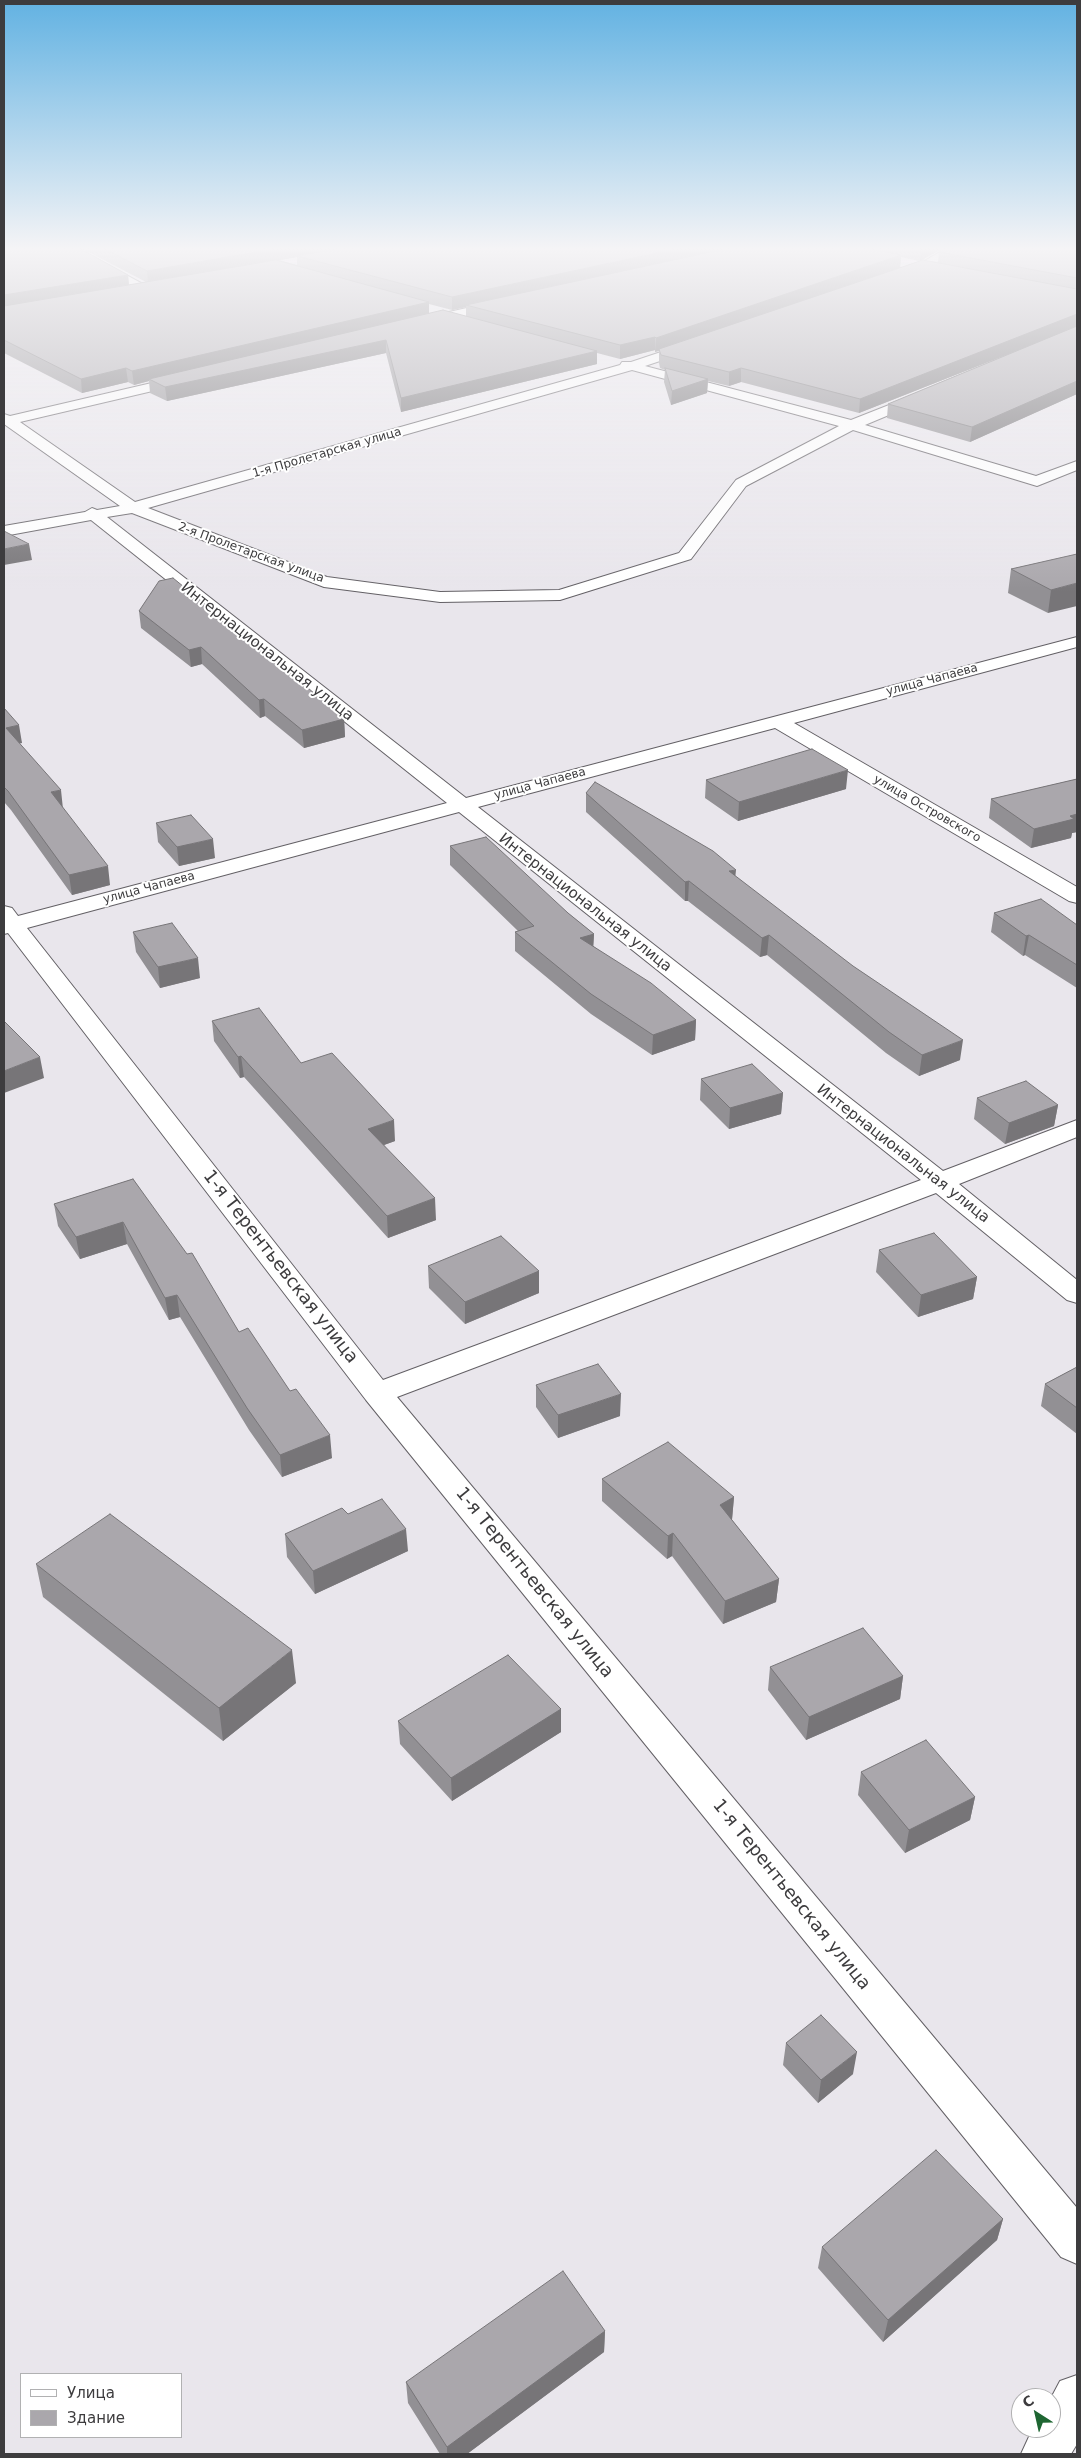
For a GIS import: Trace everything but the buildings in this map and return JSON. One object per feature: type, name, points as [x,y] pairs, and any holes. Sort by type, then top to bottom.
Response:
[{"type":"street","points":[[619,363],[852,425],[1037,481],[1077,465]]},
{"type":"street","name":"1-я Пролетарская улица","points":[[4,530],[92,513],[133,508],[641,363]]},
{"type":"street","points":[[6,420],[200,375]]},
{"type":"street","name":"2-я Пролетарская улица","points":[[133,508],[324,582],[440,597],[560,595],[685,556],[741,483],[852,425],[933,392]]},
{"type":"street","points":[[6,420],[133,508]]},
{"type":"street","name":"Интернациональная улица","points":[[92,513],[940,1182],[1077,1294]]},
{"type":"street","name":"улица Чапаева","points":[[7,921],[460,805],[1077,642]]},
{"type":"street","name":"улица Островского","points":[[777,721],[1075,892]]},
{"type":"street","name":"1-я Терентьевская улица","points":[[7,921],[377,1393],[1077,2242]]},
{"type":"street","points":[[377,1393],[940,1182],[1077,1128]]},
{"type":"street","points":[[1045,2454],[1077,2398]]}]
